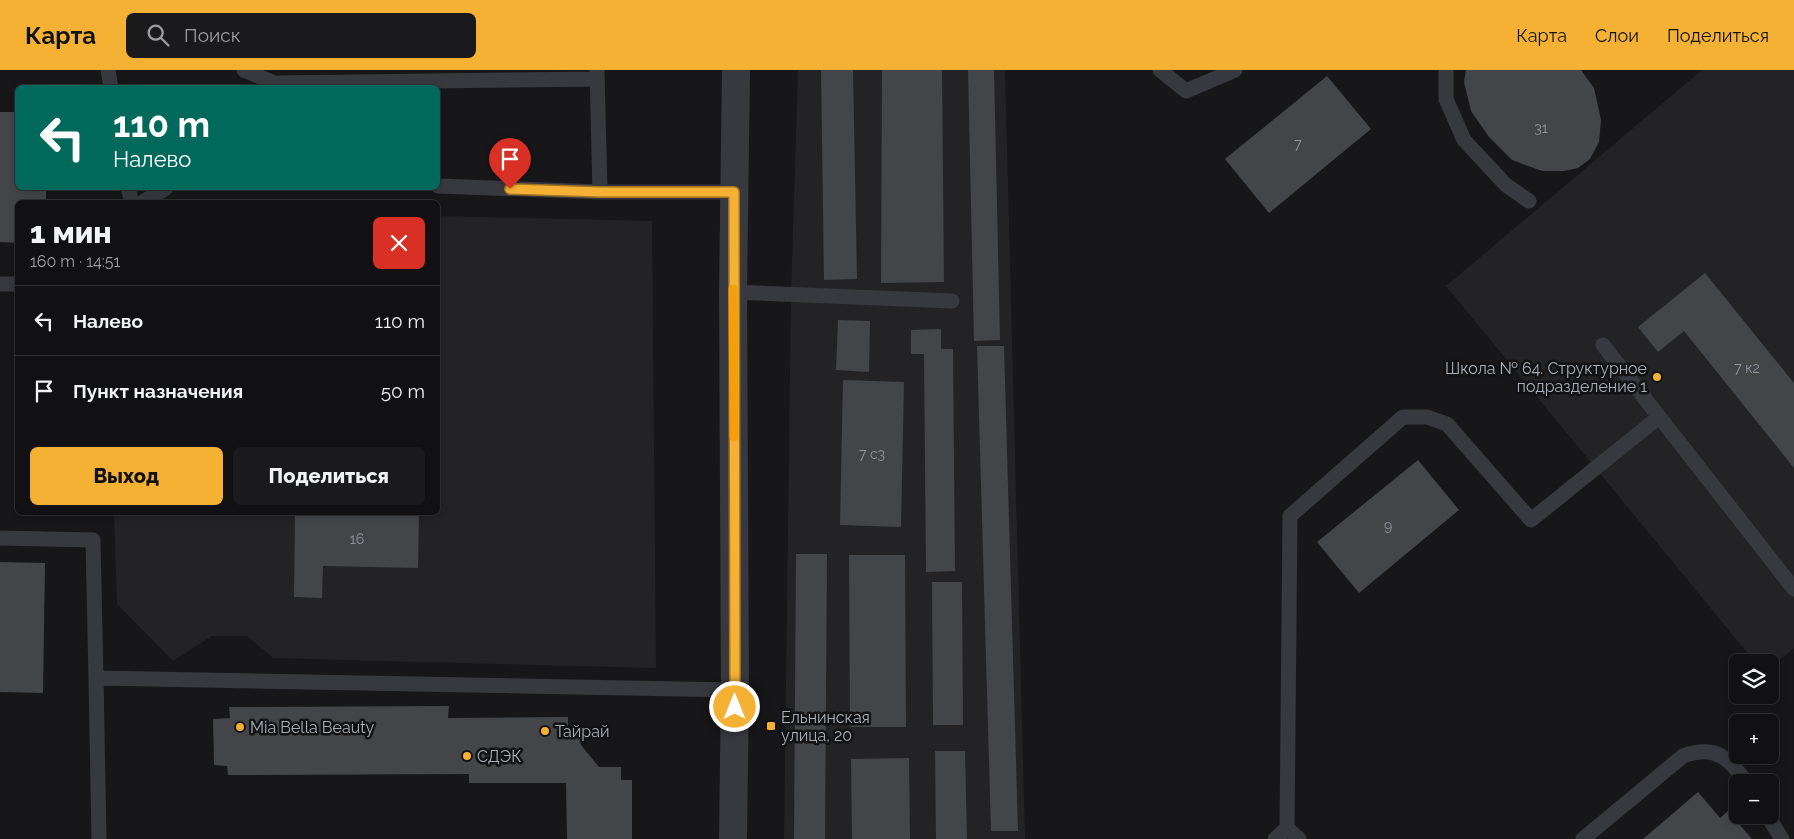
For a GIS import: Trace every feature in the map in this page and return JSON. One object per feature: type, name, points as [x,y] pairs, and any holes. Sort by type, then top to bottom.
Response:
[{"type":"street","points":[[733,839],[736,690],[733,292],[736,70]]},
{"type":"lane","points":[[108,70],[110,85]]},
{"type":"lane","points":[[244,70],[274,83],[597,75],[600,192]]},
{"type":"lane","points":[[1160,70],[1186,91],[1235,70]]},
{"type":"lane","points":[[1446,70],[1446,99],[1464,140],[1506,185],[1529,201]]},
{"type":"lane","points":[[440,186],[600,192],[734,192]]},
{"type":"lane","points":[[146,200],[163,190]]},
{"type":"lane","points":[[0,284],[15,284]]},
{"type":"lane","points":[[733,292],[952,301]]},
{"type":"lane","points":[[1603,345],[1794,589]]},
{"type":"lane","points":[[1275,839],[1287,828],[1290,516],[1404,417],[1427,417],[1447,424],[1531,520],[1659,417]]},
{"type":"lane","points":[[0,538],[93,540],[99,839]]},
{"type":"lane","points":[[96,678],[736,690]]},
{"type":"lane","points":[[1582,839],[1682,756],[1699,750],[1720,754],[1740,774]]},
{"type":"lane","points":[[1773,824],[1782,839]]},
{"type":"lane","points":[[1287,828],[1299,839]]},
{"type":"shaded area","points":[[798,70],[1005,70],[1025,839],[784,839],[791,294]]},
{"type":"shaded area","name":"Школа № 64. Структурное подразделение 1","points":[[1702,70],[1794,70],[1794,648],[1779,660],[1779,654],[1748,654],[1446,286]]},
{"type":"shaded area","points":[[440,216],[652,221],[656,668],[273,658],[247,636],[212,636],[173,661],[117,604],[114,515],[440,515]]},
{"type":"building","points":[[821,70],[853,70],[857,279],[824,280]]},
{"type":"building","points":[[882,70],[942,70],[944,282],[881,283]]},
{"type":"building","points":[[968,70],[994,70],[1000,340],[974,341]]},
{"type":"building","points":[[1466,70],[1581,70],[1594,88],[1601,120],[1599,142],[1590,159],[1578,168],[1564,171],[1542,171],[1512,160],[1489,137],[1471,111],[1464,82]]},
{"type":"building","points":[[1327,76],[1371,129],[1269,213],[1225,159]]},
{"type":"building","points":[[0,112],[15,112],[15,190],[46,190],[46,200],[15,200],[15,243],[0,242]]},
{"type":"building","points":[[1705,273],[1794,383],[1794,468],[1684,331],[1658,352],[1638,327]]},
{"type":"building","points":[[838,320],[870,321],[869,372],[836,370]]},
{"type":"building","points":[[941,329],[941,349],[953,349],[955,571],[926,572],[924,354],[911,354],[911,330]]},
{"type":"building","points":[[977,346],[1004,346],[1018,831],[991,831]]},
{"type":"building","points":[[843,380],[904,382],[901,527],[840,525]]},
{"type":"building","points":[[1418,460],[1459,510],[1359,593],[1317,542]]},
{"type":"building","points":[[295,515],[419,515],[418,568],[323,566],[322,598],[294,597]]},
{"type":"building","points":[[796,554],[827,554],[825,839],[794,839]]},
{"type":"building","points":[[849,555],[905,555],[906,727],[850,727]]},
{"type":"building","points":[[0,562],[45,563],[43,693],[0,692]]},
{"type":"building","points":[[932,582],[962,582],[963,725],[933,725]]},
{"type":"building","points":[[449,706],[448,718],[568,717],[568,729],[580,729],[581,745],[599,767],[621,767],[621,780],[632,780],[632,839],[567,839],[566,783],[469,783],[469,774],[228,775],[227,766],[214,765],[213,719],[230,718],[229,707]]},
{"type":"building","points":[[935,751],[965,751],[967,839],[936,839]]},
{"type":"building","points":[[909,758],[910,839],[852,839],[851,759]]},
{"type":"building","points":[[1698,792],[1720,818],[1728,811],[1729,824],[1739,824],[1752,839],[1643,839]]},
{"type":"slow traffic","points":[[733,289],[734,437]]},
{"type":"place","name":"Школа № 64. Структурное подразделение 1","points":[[1657,377]]},
{"type":"place","name":"Ельнинская улица, 20","points":[[771,726]]},
{"type":"place","name":"Mia Bella Beauty","points":[[240,727]]},
{"type":"place","name":"Тайрай","points":[[545,731]]},
{"type":"place","name":"СДЭК","points":[[467,756]]},
{"type":"route","points":[[510,189],[600,192],[734,192],[735,707]]}]
